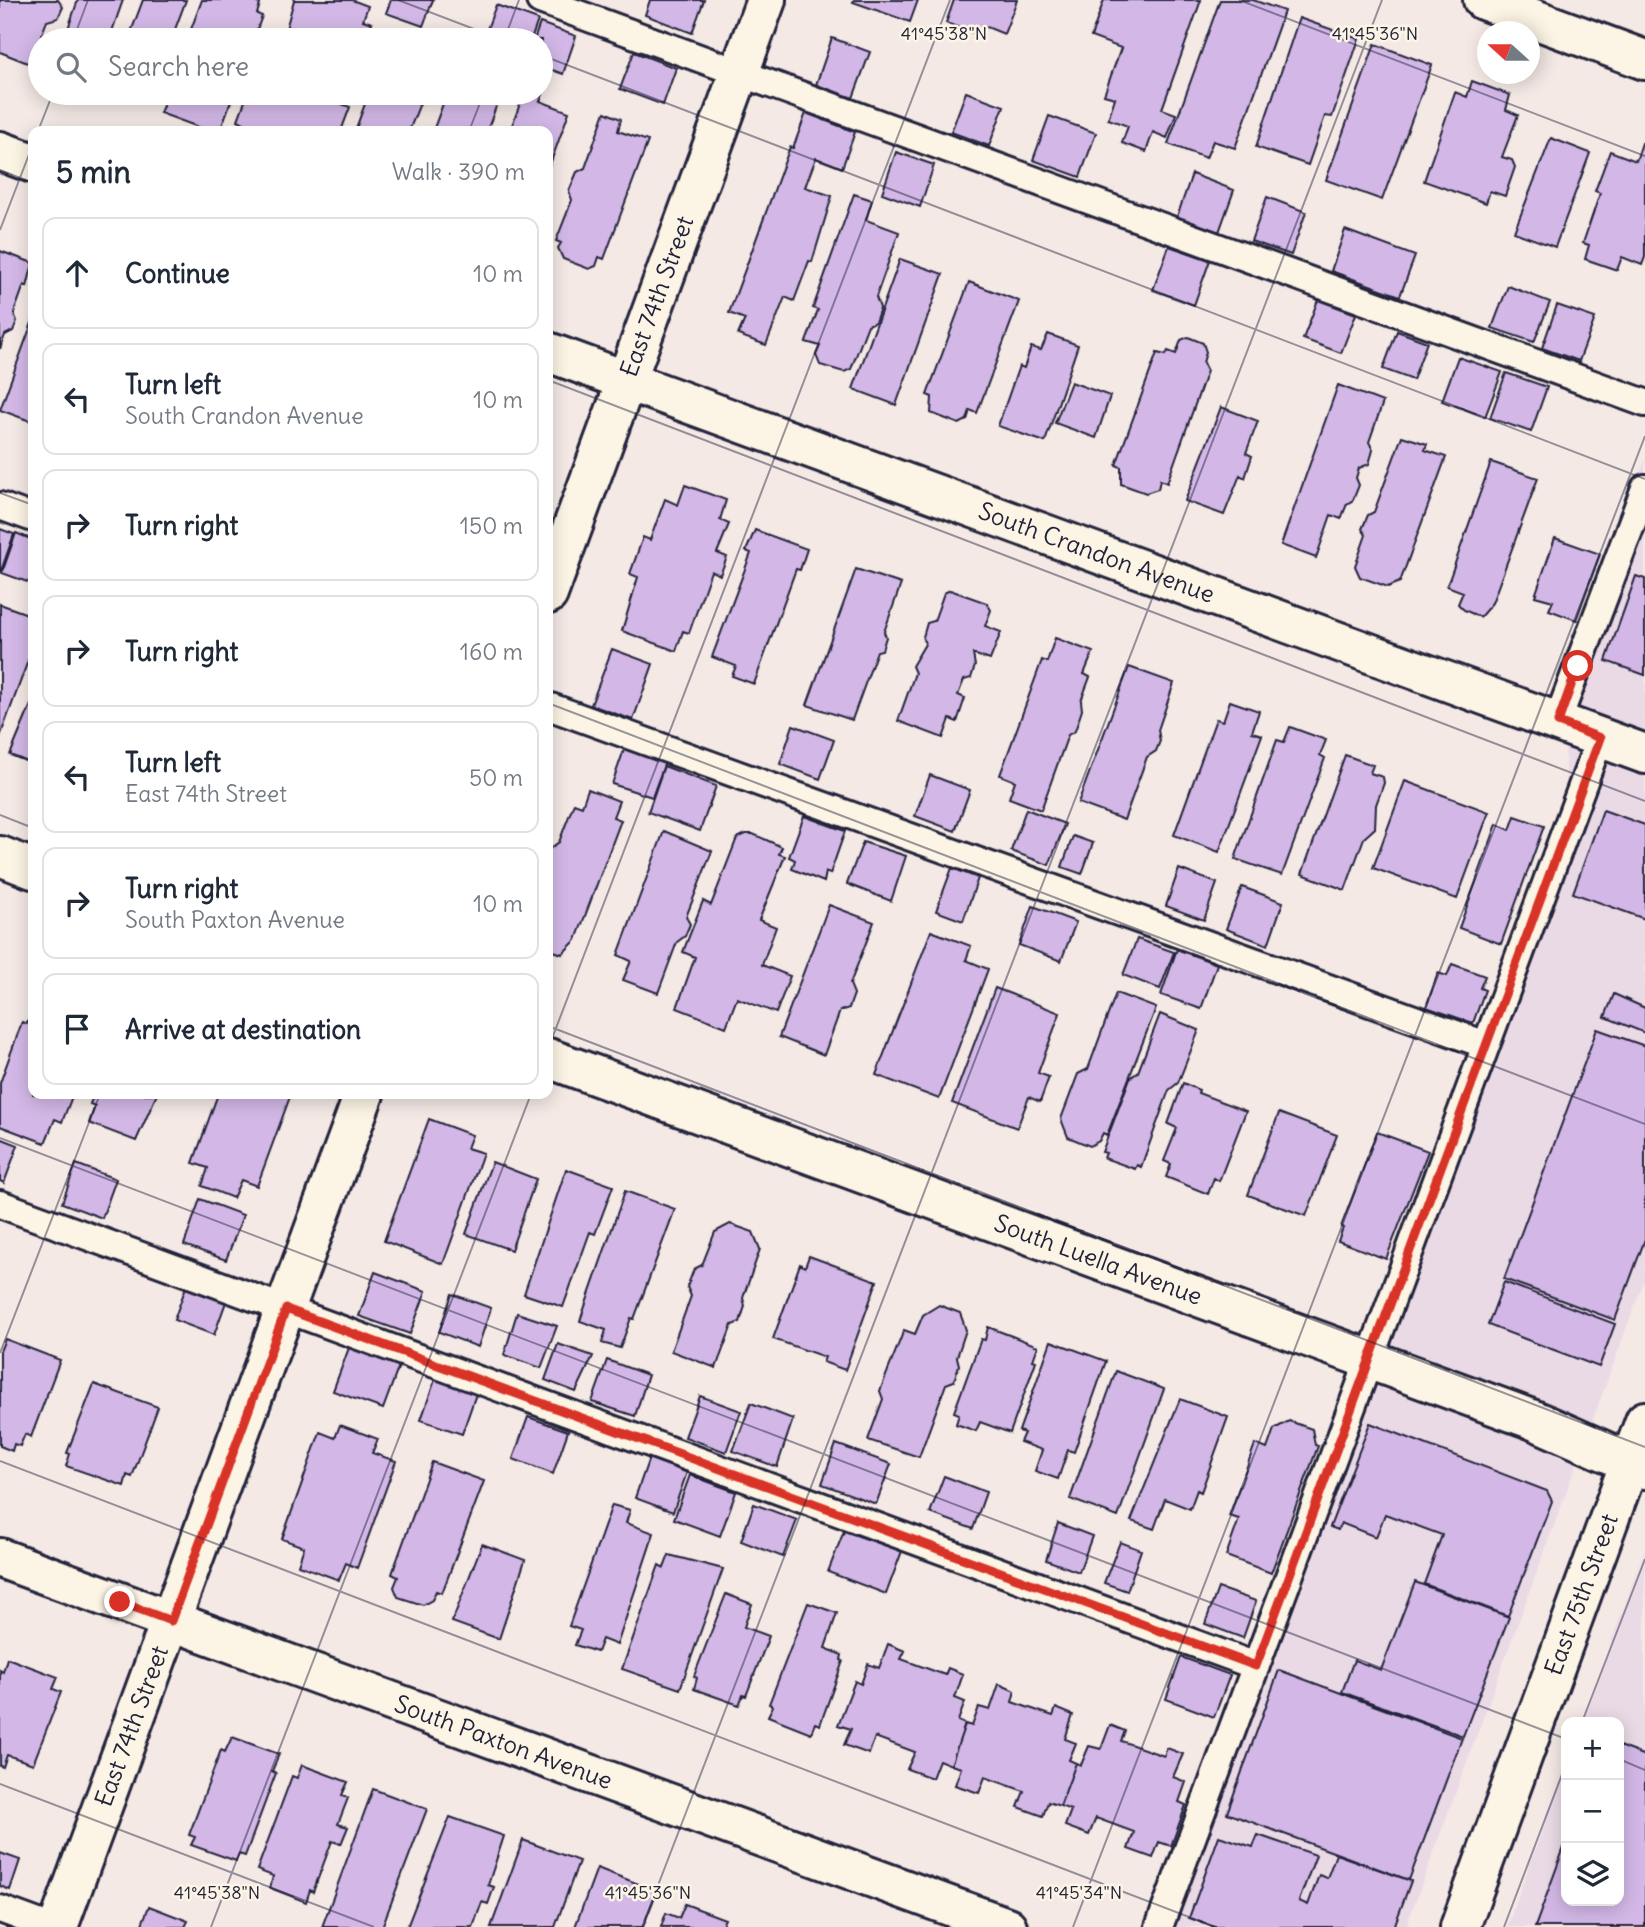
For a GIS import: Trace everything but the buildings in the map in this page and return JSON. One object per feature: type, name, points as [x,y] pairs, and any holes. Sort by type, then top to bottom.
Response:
[{"type":"street","name":"East 74th Street","points":[[553,580],[766,0]]},
{"type":"street","points":[[1483,0],[1645,60]]},
{"type":"street","points":[[0,151],[28,161]]},
{"type":"street","name":"South Crandon Avenue","points":[[553,354],[1645,754]]},
{"type":"street","points":[[0,856],[28,867]]},
{"type":"street","name":"South Luella Avenue","points":[[553,1060],[1534,1420],[1637,1466]]},
{"type":"street","name":"East 74th Street","points":[[58,1927],[362,1099]]},
{"type":"street","name":"East 75th Street","points":[[1460,1927],[1637,1466],[1645,1421]]},
{"type":"street","name":"South Paxton Avenue","points":[[0,1558],[1007,1927]]},
{"type":"lane","points":[[540,0],[1645,403]]},
{"type":"lane","points":[[1558,722],[1645,488]]},
{"type":"lane","points":[[0,506],[28,516]]},
{"type":"lane","points":[[553,708],[1486,1045]]},
{"type":"lane","points":[[1159,1927],[1600,738]]},
{"type":"lane","points":[[0,1204],[1256,1666]]},
{"type":"lane","points":[[0,1909],[49,1927]]},
{"type":"shaded area","points":[[1645,460],[1645,1278],[1406,1927],[1163,1927],[1567,798],[1562,679]]},
{"type":"shaded area","points":[[1645,1549],[1645,1927],[1507,1927],[1561,1778],[1561,1906],[1624,1906],[1624,1717],[1584,1717]]},
{"type":"route","points":[[120,1602],[171,1621],[286,1309],[1256,1666],[1600,738],[1558,722],[1578,666]]}]
